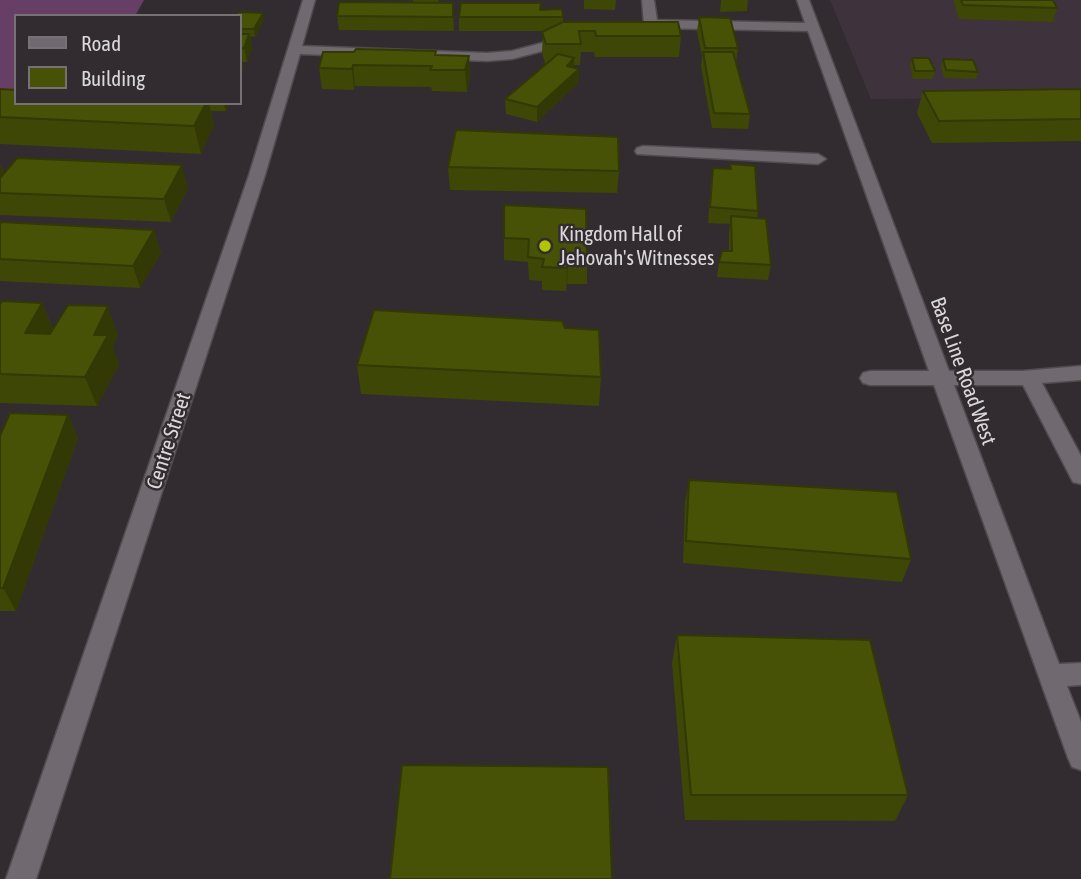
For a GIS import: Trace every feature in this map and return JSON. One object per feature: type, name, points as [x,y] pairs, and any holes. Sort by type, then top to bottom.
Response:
[{"type":"street","name":"Centre Street","points":[[21,879],[253,188],[309,0]]},
{"type":"street","points":[[648,0],[651,24]]},
{"type":"street","name":"Base Line Road West","points":[[803,0],[1081,758]]},
{"type":"street","points":[[633,25],[813,27]]},
{"type":"street","points":[[293,50],[487,57],[512,55],[585,36]]},
{"type":"street","points":[[643,151],[818,159]]},
{"type":"street","points":[[870,378],[1029,378],[1081,373]]},
{"type":"street","points":[[1029,378],[1081,476]]},
{"type":"street","points":[[1051,676],[1081,674]]},
{"type":"shaded area","points":[[0,0],[144,0],[136,14],[14,14],[14,104],[0,107]]},
{"type":"shaded area","points":[[830,0],[1081,0],[1081,97],[871,99]]},
{"type":"building","points":[[961,0],[1053,0],[1057,8],[963,5]]},
{"type":"building","points":[[339,2],[453,3],[453,17],[337,16]]},
{"type":"building","points":[[461,3],[541,3],[540,10],[562,9],[563,17],[459,17]]},
{"type":"building","points":[[263,13],[254,29],[242,29],[242,14],[237,14]]},
{"type":"building","points":[[699,17],[730,18],[738,48],[705,48]]},
{"type":"building","points":[[563,22],[678,22],[681,36],[596,36],[595,31],[579,31],[581,44],[546,44],[542,32]]},
{"type":"building","points":[[242,34],[249,34],[244,48]]},
{"type":"building","points":[[356,49],[436,51],[435,55],[469,56],[465,70],[430,70],[432,66],[353,65],[352,69],[319,68],[323,52],[354,52]]},
{"type":"building","points":[[703,52],[733,52],[750,114],[714,113]]},
{"type":"building","points":[[558,54],[574,58],[567,66],[579,69],[537,107],[505,99]]},
{"type":"building","points":[[912,58],[929,58],[935,71],[915,71]]},
{"type":"building","points":[[943,59],[973,60],[978,72],[946,70]]},
{"type":"building","points":[[0,89],[14,90],[14,105],[205,105],[194,126],[0,117]]},
{"type":"building","points":[[1081,89],[1081,119],[939,121],[923,91]]},
{"type":"building","points":[[456,130],[618,137],[619,171],[448,167]]},
{"type":"building","points":[[17,158],[182,165],[164,199],[0,193],[0,178]]},
{"type":"building","points":[[730,164],[755,166],[758,211],[710,207],[713,168],[731,169]]},
{"type":"building","points":[[504,205],[586,209],[587,261],[568,261],[567,268],[542,267],[544,259],[528,257],[529,239],[504,238]]},
{"type":"building","points":[[731,216],[766,219],[771,265],[719,262],[722,251],[732,251]]},
{"type":"building","points":[[0,222],[154,230],[133,266],[0,259]]},
{"type":"building","points":[[2,301],[42,303],[25,333],[50,334],[68,305],[108,306],[94,335],[108,335],[85,377],[0,374]]},
{"type":"building","points":[[374,310],[562,321],[565,328],[599,330],[601,377],[357,365]]},
{"type":"building","points":[[10,413],[68,415],[3,588],[0,588],[0,436]]},
{"type":"building","points":[[689,480],[897,492],[911,559],[686,541]]},
{"type":"building","points":[[677,635],[870,640],[908,795],[691,795]]},
{"type":"building","points":[[402,765],[608,767],[612,879],[390,879]]},
{"type":"place","name":"Kingdom Hall of Jehovah's Witnesses","points":[[545,246]]}]
